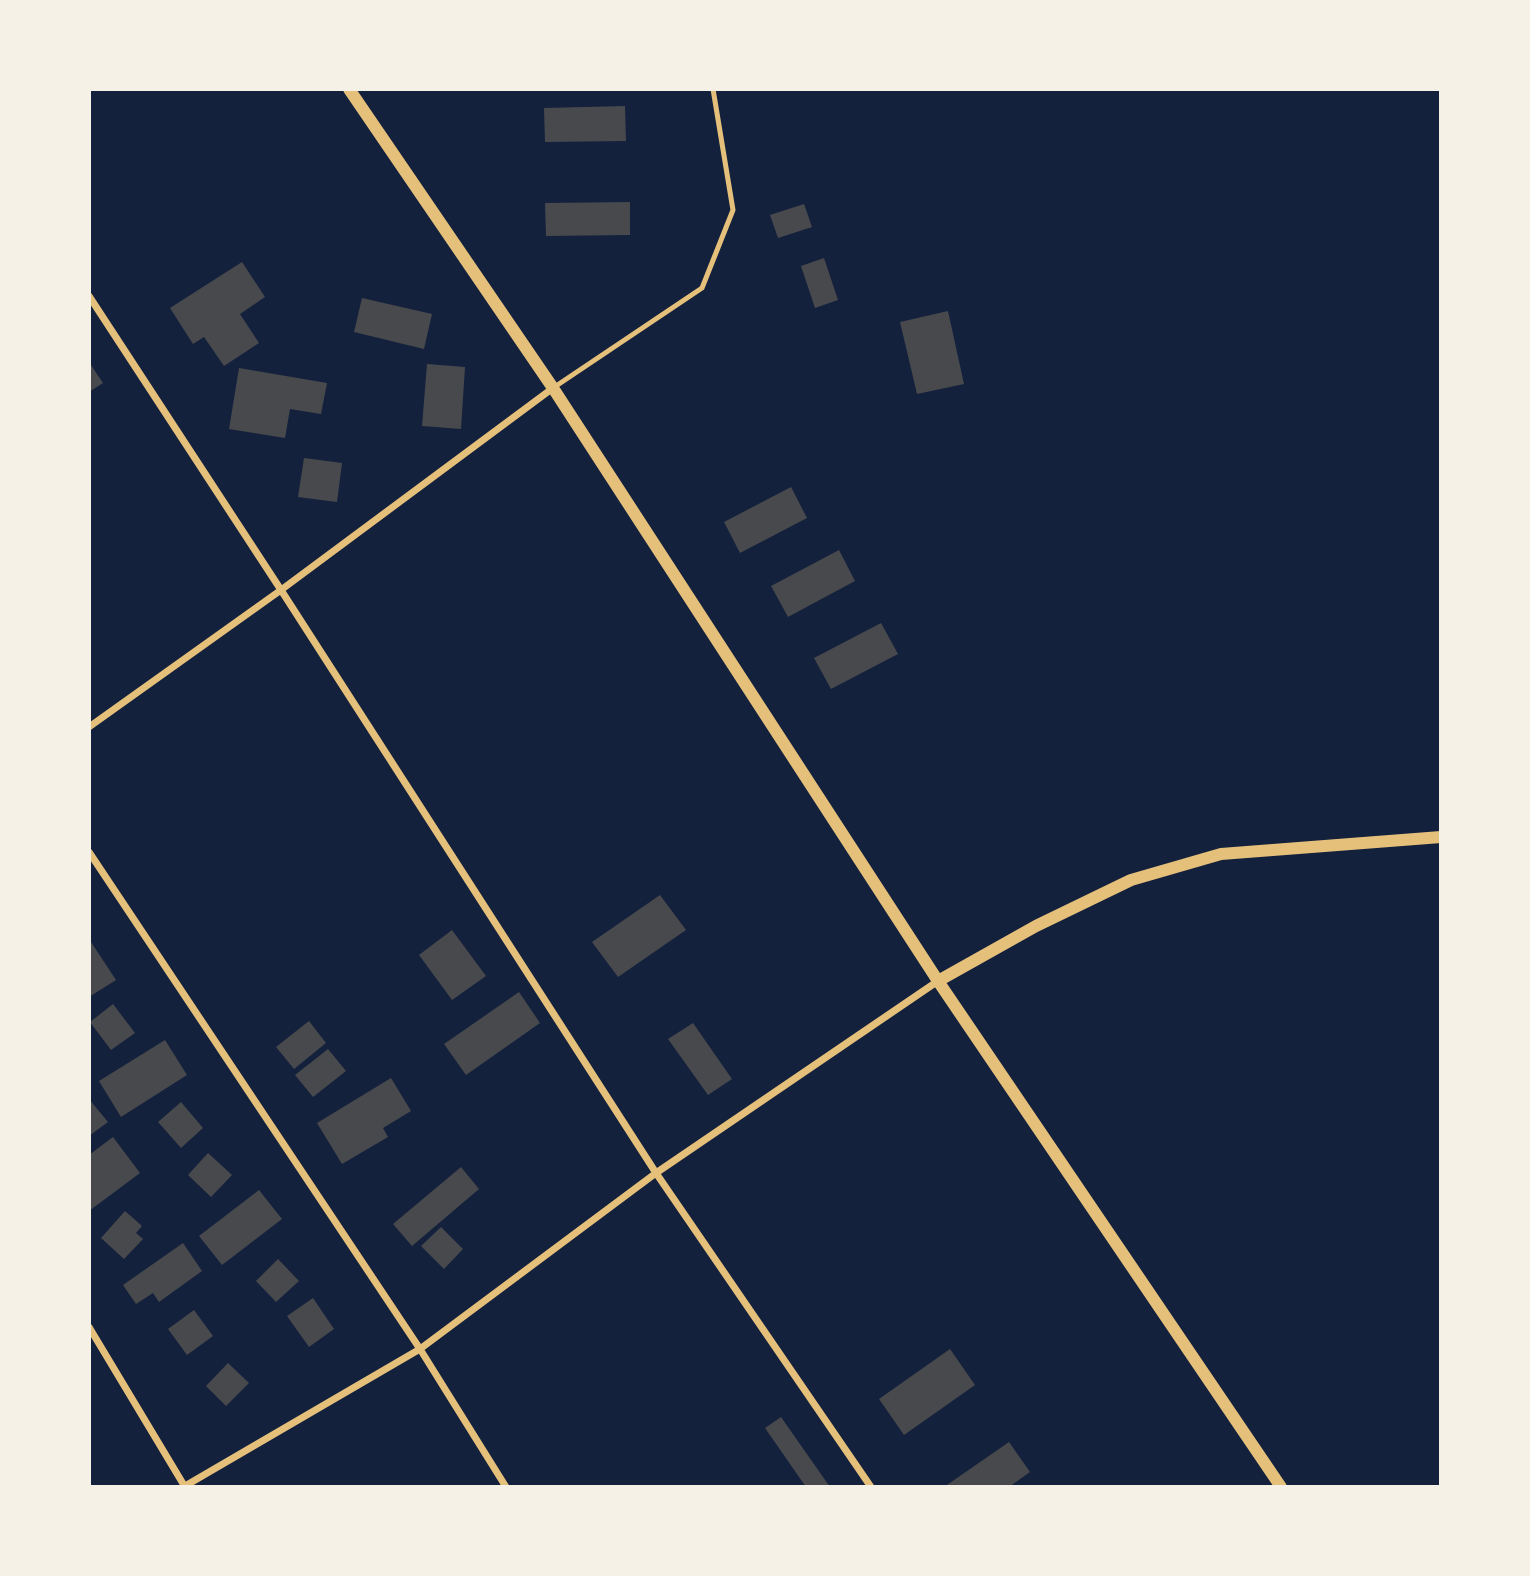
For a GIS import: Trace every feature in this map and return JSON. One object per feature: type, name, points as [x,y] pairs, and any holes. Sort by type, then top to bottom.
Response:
[{"type":"street","points":[[349,89],[553,388],[938,981],[1281,1487]]},
{"type":"street","points":[[89,296],[656,1173],[871,1487]]},
{"type":"street","points":[[89,727],[281,590],[553,388]]},
{"type":"street","points":[[89,1327],[185,1487],[420,1349],[656,1173],[938,981],[1036,926],[1131,880],[1221,854],[1441,837]]},
{"type":"street","points":[[89,852],[420,1349],[506,1487]]},
{"type":"lane","points":[[553,388],[702,288],[733,210],[713,89]]},
{"type":"building","points":[[625,106],[626,141],[545,142],[544,108]]},
{"type":"building","points":[[630,202],[630,235],[546,236],[545,203]]},
{"type":"building","points":[[804,204],[812,227],[778,238],[770,215]]},
{"type":"building","points":[[824,258],[838,300],[815,308],[801,266]]},
{"type":"building","points":[[242,262],[265,297],[240,314],[259,343],[224,366],[204,337],[193,344],[170,308]]},
{"type":"building","points":[[362,298],[432,314],[424,349],[354,332]]},
{"type":"building","points":[[948,311],[964,384],[917,394],[900,322]]},
{"type":"building","points":[[89,362],[103,383],[89,392]]},
{"type":"building","points":[[427,364],[465,367],[461,429],[422,426]]},
{"type":"building","points":[[239,368],[327,383],[321,414],[290,409],[285,438],[229,429]]},
{"type":"building","points":[[304,458],[342,463],[337,502],[298,497]]},
{"type":"building","points":[[791,487],[807,518],[740,553],[724,522]]},
{"type":"building","points":[[839,550],[855,581],[788,617],[771,586]]},
{"type":"building","points":[[881,623],[898,654],[831,689],[814,658]]},
{"type":"building","points":[[660,895],[686,930],[618,977],[592,942]]},
{"type":"building","points":[[452,930],[486,976],[452,1000],[419,955]]},
{"type":"building","points":[[91,942],[116,980],[89,997],[89,943]]},
{"type":"building","points":[[519,992],[540,1023],[466,1075],[444,1044]]},
{"type":"building","points":[[113,1004],[135,1033],[111,1050],[90,1022]]},
{"type":"building","points":[[309,1021],[326,1043],[294,1069],[276,1047]]},
{"type":"building","points":[[693,1023],[732,1079],[708,1095],[668,1039]]},
{"type":"building","points":[[165,1040],[187,1075],[121,1117],[99,1081]]},
{"type":"building","points":[[328,1049],[346,1071],[313,1097],[295,1075]]},
{"type":"building","points":[[391,1078],[411,1111],[383,1128],[388,1137],[342,1164],[317,1123]]},
{"type":"building","points":[[89,1099],[108,1122],[89,1136]]},
{"type":"building","points":[[181,1102],[203,1128],[181,1148],[158,1122]]},
{"type":"building","points":[[113,1137],[140,1173],[89,1211],[89,1155]]},
{"type":"building","points":[[208,1153],[232,1175],[211,1197],[188,1175]]},
{"type":"building","points":[[461,1167],[479,1189],[412,1246],[393,1224]]},
{"type":"building","points":[[259,1190],[282,1219],[222,1265],[199,1236]]},
{"type":"building","points":[[125,1211],[142,1226],[136,1233],[143,1239],[124,1259],[101,1238]]},
{"type":"building","points":[[441,1227],[463,1249],[444,1269],[421,1246]]},
{"type":"building","points":[[183,1243],[202,1271],[159,1302],[153,1293],[136,1304],[123,1285]]},
{"type":"building","points":[[278,1259],[299,1281],[276,1302],[256,1281]]},
{"type":"building","points":[[313,1298],[334,1329],[309,1347],[287,1316]]},
{"type":"building","points":[[194,1310],[213,1336],[187,1355],[168,1329]]},
{"type":"building","points":[[950,1349],[975,1385],[904,1435],[879,1399]]},
{"type":"building","points":[[228,1363],[249,1383],[226,1406],[206,1386]]},
{"type":"building","points":[[781,1417],[830,1487],[806,1487],[765,1428]]},
{"type":"building","points":[[1009,1442],[1030,1472],[1009,1487],[944,1487]]}]
